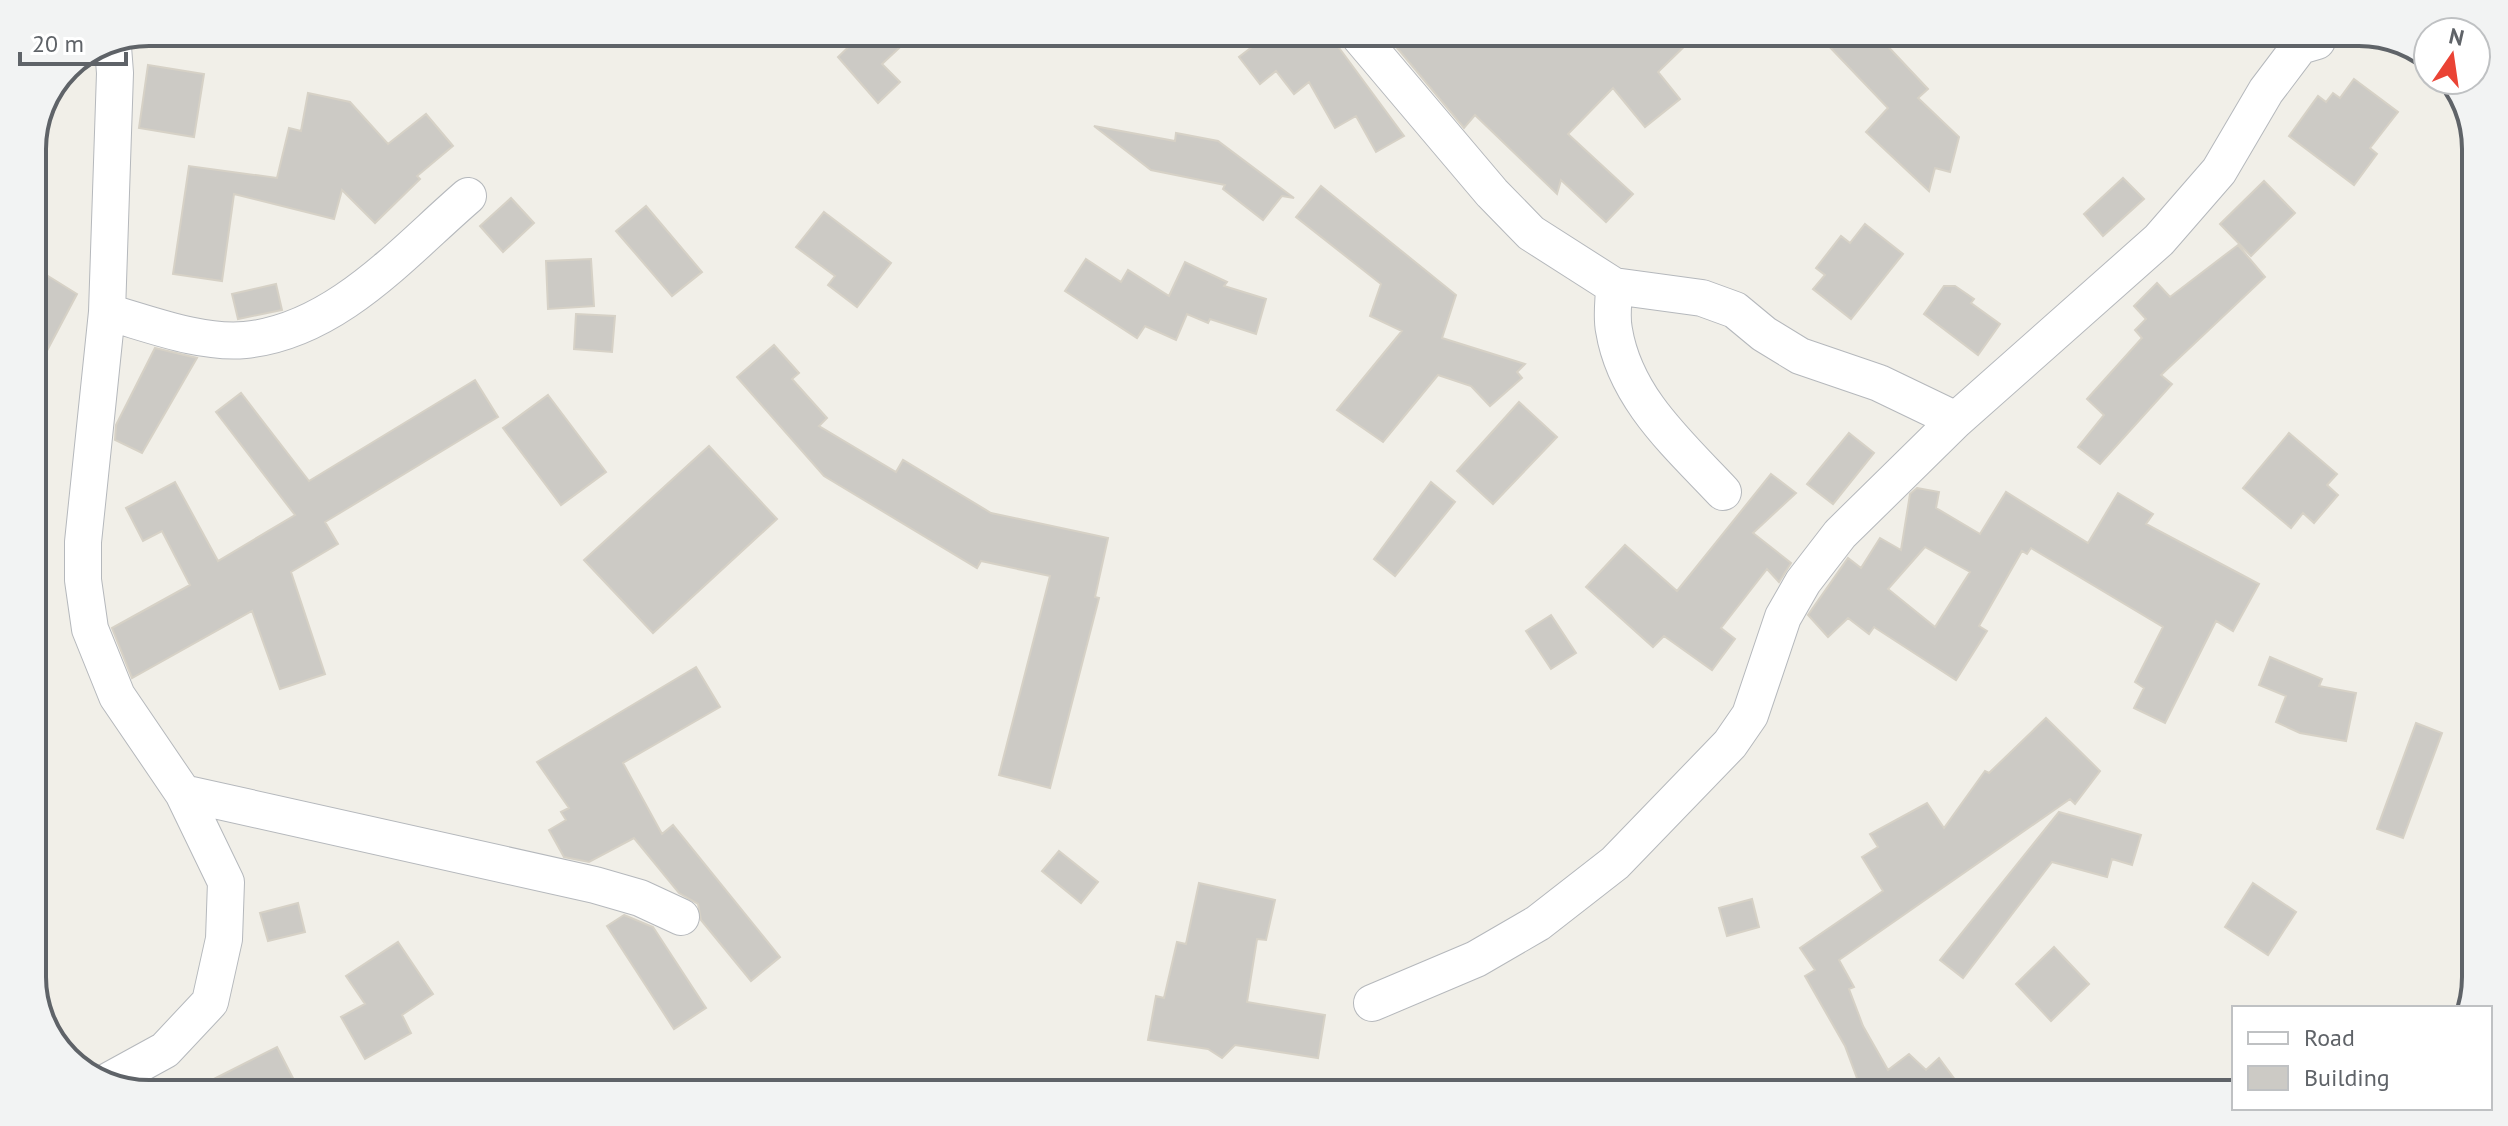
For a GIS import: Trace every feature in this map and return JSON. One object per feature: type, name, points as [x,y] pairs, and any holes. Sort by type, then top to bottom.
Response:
[{"type":"street","points":[[1368,46],[1492,193],[1531,233],[1614,286],[1702,298],[1735,310],[1764,334],[1800,356],[1879,383],[1956,420]]},
{"type":"street","points":[[1372,1003],[1476,959],[1526,931],[1615,863],[1730,744],[1750,715],[1783,617],[1803,582],[1840,534],[1956,420],[2159,240],[2219,171],[2266,91],[2301,46]]},
{"type":"street","points":[[113,52],[107,312],[83,542],[83,580],[88,617],[117,696],[183,793],[226,882],[224,939],[210,1002],[165,1050],[119,1075]]},
{"type":"street","points":[[107,312],[179,333],[243,340],[298,329],[338,307],[468,196]]},
{"type":"street","points":[[1614,286],[1613,328],[1627,375],[1659,424],[1723,492]]},
{"type":"street","points":[[183,793],[595,885],[640,898],[681,917]]},
{"type":"building","points":[[850,46],[901,46],[882,64],[900,82],[878,103],[838,57]]},
{"type":"building","points":[[1253,46],[1338,46],[1404,136],[1376,152],[1356,116],[1335,128],[1309,82],[1294,94],[1276,71],[1260,84],[1239,57]]},
{"type":"building","points":[[1396,46],[1685,46],[1658,72],[1680,99],[1645,127],[1613,88],[1568,134],[1633,194],[1606,222],[1561,180],[1557,194],[1475,115],[1464,128]]},
{"type":"building","points":[[1829,46],[1888,46],[1928,89],[1918,98],[1959,137],[1950,172],[1935,168],[1929,191],[1866,132],[1888,108]]},
{"type":"building","points":[[148,65],[204,74],[194,137],[139,128]]},
{"type":"building","points":[[2354,79],[2398,112],[2370,148],[2377,154],[2354,185],[2289,136],[2318,96],[2326,102],[2333,93],[2340,98]]},
{"type":"building","points":[[308,93],[350,102],[388,144],[426,114],[453,146],[417,176],[420,179],[375,223],[342,190],[334,219],[234,194],[222,281],[173,274],[189,166],[277,178],[289,128],[301,131]]},
{"type":"building","points":[[1094,126],[1175,141],[1176,133],[1218,141],[1294,198],[1282,196],[1263,220],[1223,189],[1225,185],[1151,170]]},
{"type":"building","points":[[2123,178],[2144,199],[2103,236],[2084,214]]},
{"type":"building","points":[[2264,181],[2295,213],[2251,256],[2220,224]]},
{"type":"building","points":[[1321,186],[1456,295],[1442,338],[1525,364],[1517,372],[1522,378],[1490,406],[1471,386],[1438,375],[1383,442],[1337,410],[1402,331],[1370,316],[1381,284],[1296,217]]},
{"type":"building","points":[[511,198],[534,223],[503,252],[480,226]]},
{"type":"building","points":[[646,206],[702,272],[672,296],[616,231]]},
{"type":"building","points":[[824,212],[891,263],[857,307],[828,285],[835,276],[796,247]]},
{"type":"building","points":[[1865,224],[1903,254],[1851,319],[1813,289],[1825,275],[1816,268],[1841,236],[1850,243]]},
{"type":"building","points":[[2238,245],[2265,277],[2161,375],[2172,384],[2100,464],[2078,447],[2104,415],[2087,399],[2142,338],[2135,330],[2146,319],[2134,306],[2157,283],[2170,297]]},
{"type":"building","points":[[591,259],[594,306],[548,309],[546,261]]},
{"type":"building","points":[[1086,259],[1121,282],[1128,270],[1169,296],[1185,262],[1227,282],[1224,286],[1266,299],[1256,334],[1210,319],[1208,323],[1187,314],[1176,340],[1145,326],[1137,338],[1065,291]]},
{"type":"building","points":[[46,275],[77,294],[46,353]]},
{"type":"building","points":[[276,284],[282,310],[238,319],[232,294]]},
{"type":"building","points":[[1944,286],[1955,286],[1974,299],[1971,303],[2000,324],[1978,355],[1924,314]]},
{"type":"building","points":[[576,314],[615,316],[612,352],[574,349]]},
{"type":"building","points":[[774,345],[799,373],[792,379],[827,418],[819,426],[896,472],[903,460],[991,513],[1108,538],[1095,597],[1099,598],[1050,788],[999,775],[1050,576],[981,561],[977,568],[824,476],[737,377]]},
{"type":"building","points":[[155,348],[197,358],[142,453],[115,440],[116,425]]},
{"type":"building","points":[[475,380],[498,417],[325,522],[338,544],[291,572],[325,674],[280,689],[252,611],[132,678],[112,628],[190,585],[162,531],[143,541],[126,508],[175,482],[218,561],[295,515],[216,412],[241,393],[309,481]]},
{"type":"building","points":[[548,395],[606,472],[561,505],[503,428]]},
{"type":"building","points":[[1519,402],[1557,437],[1493,504],[1457,471]]},
{"type":"building","points":[[1849,433],[1874,453],[1833,504],[1807,484]]},
{"type":"building","points":[[2289,433],[2337,474],[2327,485],[2338,495],[2314,523],[2303,513],[2291,528],[2243,488]]},
{"type":"building","points":[[709,446],[777,519],[653,633],[584,560]]},
{"type":"building","points":[[1771,474],[1796,493],[1753,533],[1791,563],[1779,582],[1767,569],[1721,628],[1735,639],[1712,670],[1664,636],[1653,647],[1586,587],[1625,545],[1677,591]]},
{"type":"building","points":[[1431,482],[1455,502],[1395,576],[1374,559]]},
{"type":"building","points":[[1917,488],[1939,492],[1936,508],[1980,534],[2006,492],[2088,543],[2118,493],[2153,514],[2146,524],[2259,584],[2233,631],[2216,621],[2165,723],[2134,708],[2144,688],[2135,682],[2163,627],[2031,548],[2027,554],[2022,551],[1979,626],[1987,631],[1956,680],[1874,627],[1869,634],[1848,618],[1828,637],[1808,615],[1848,558],[1861,568],[1880,538],[1901,550],[1910,494]],"holes":[[[1925,547],[1970,572],[1935,627],[1888,589]]]},
{"type":"building","points":[[1551,615],[1576,653],[1551,669],[1526,631]]},
{"type":"building","points":[[2270,657],[2322,679],[2319,686],[2356,693],[2346,741],[2300,733],[2276,722],[2286,696],[2259,685]]},
{"type":"building","points":[[696,667],[720,707],[623,763],[662,834],[673,825],[780,957],[751,981],[701,920],[698,904],[679,893],[634,838],[589,862],[564,857],[549,830],[566,820],[561,812],[569,808],[537,762]]},
{"type":"building","points":[[2046,718],[2100,771],[2075,804],[2070,799],[1839,960],[1854,987],[1849,989],[1863,1026],[1888,1070],[1909,1054],[1926,1070],[1939,1058],[1955,1080],[1858,1080],[1845,1046],[1805,976],[1815,970],[1800,948],[1883,891],[1862,857],[1878,847],[1870,834],[1927,803],[1944,828],[1985,771],[1989,773]]},
{"type":"building","points":[[2416,723],[2442,733],[2403,838],[2377,829]]},
{"type":"building","points":[[2059,812],[2141,835],[2132,865],[2112,859],[2107,877],[2052,862],[1963,978],[1940,960]]},
{"type":"building","points":[[1059,851],[1098,882],[1081,903],[1042,871]]},
{"type":"building","points":[[1199,883],[1275,900],[1266,940],[1257,939],[1247,1002],[1325,1015],[1318,1058],[1235,1045],[1222,1058],[1208,1049],[1148,1040],[1156,996],[1164,998],[1177,942],[1186,944]]},
{"type":"building","points":[[2253,883],[2296,912],[2268,955],[2225,927]]},
{"type":"building","points":[[1752,899],[1759,927],[1727,936],[1719,908]]},
{"type":"building","points":[[298,903],[305,932],[268,941],[260,913]]},
{"type":"building","points":[[624,915],[653,927],[706,1008],[674,1029],[607,926]]},
{"type":"building","points":[[398,942],[433,994],[402,1015],[411,1033],[365,1059],[341,1017],[365,1004],[346,976]]},
{"type":"building","points":[[2054,947],[2089,984],[2051,1021],[2016,984]]},
{"type":"building","points":[[277,1047],[294,1080],[212,1080]]}]
